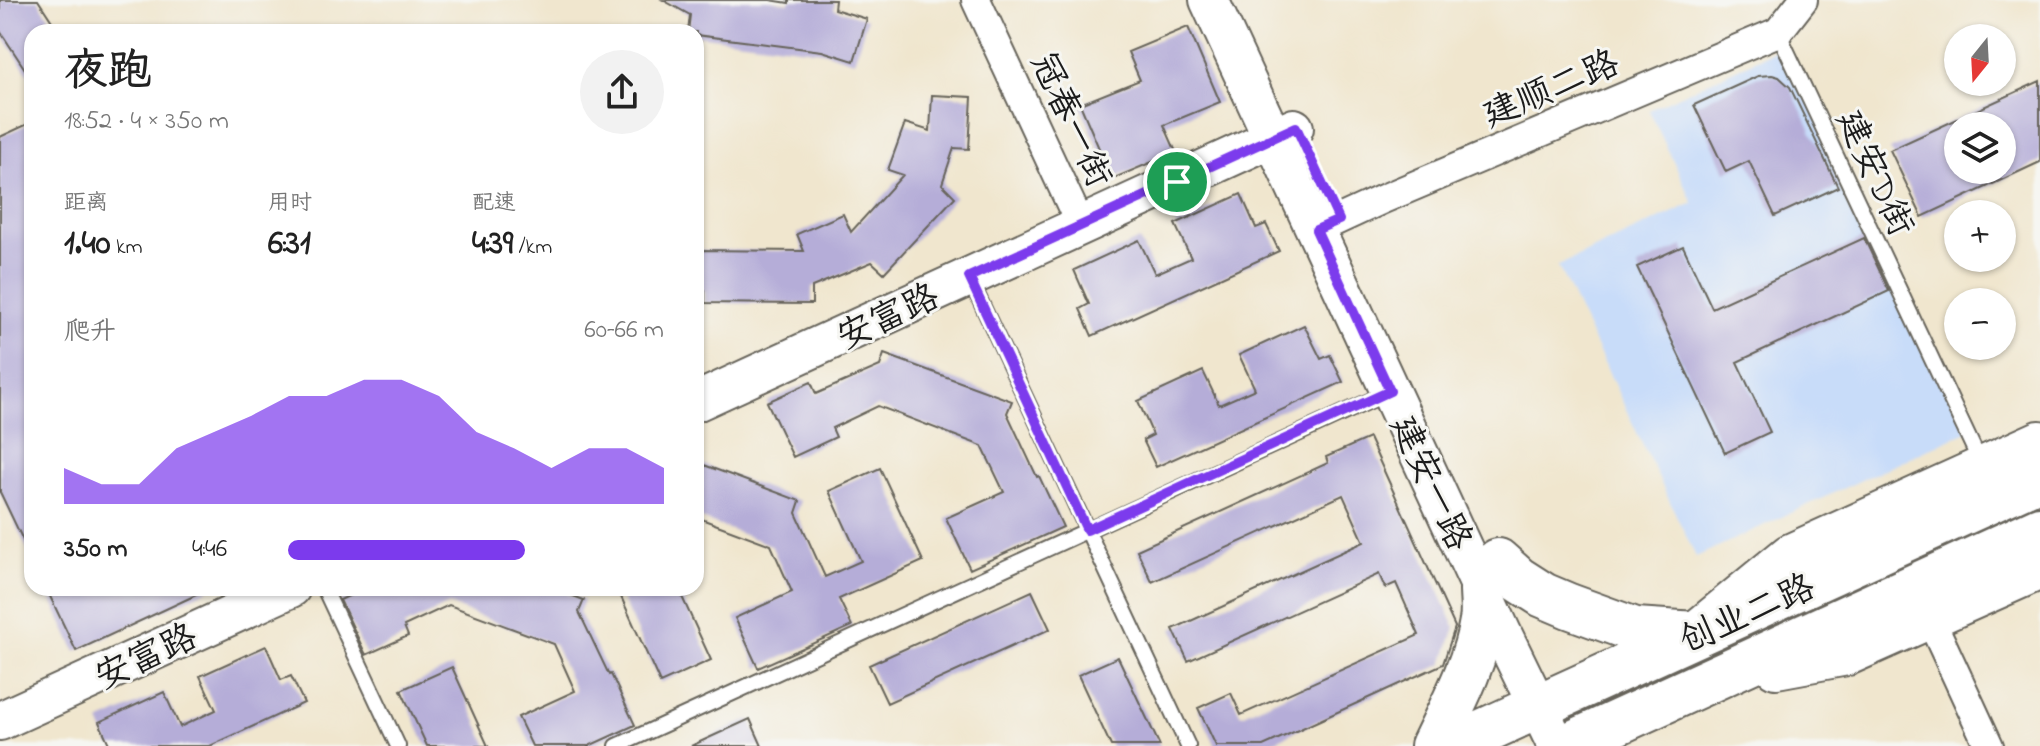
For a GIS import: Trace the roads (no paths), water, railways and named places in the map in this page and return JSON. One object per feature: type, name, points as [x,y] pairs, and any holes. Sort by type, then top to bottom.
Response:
[{"type":"main road","name":"建安一路","points":[[1209,0],[1285,132],[1549,701],[1572,744]]},
{"type":"main road","name":"建安一路","points":[[1238,0],[1285,132]]},
{"type":"main road","name":"安富路","points":[[704,398],[1285,132]]},
{"type":"main road","name":"建安一路","points":[[1328,225],[1390,391],[1490,575]]},
{"type":"main road","points":[[1433,746],[1470,666],[1490,575],[1518,579],[1569,606],[1635,630],[1696,634],[1791,556],[2040,443]]},
{"type":"main road","name":"创业二路","points":[[1451,746],[2040,478]]},
{"type":"main road","name":"创业二路","points":[[1572,744],[2040,529]]},
{"type":"main road","points":[[1715,677],[1847,653],[2040,567]]},
{"type":"main road","name":"安富路","points":[[0,721],[273,596]]},
{"type":"main road","points":[[1636,746],[1653,706]]},
{"type":"street","name":"冠春一街","points":[[976,0],[1081,226]]},
{"type":"street","name":"建顺二路","points":[[1328,225],[1778,32],[1803,0]]},
{"type":"street","points":[[1929,616],[1989,746]]},
{"type":"lane","name":"建安D街","points":[[1778,32],[1984,468]]},
{"type":"lane","points":[[969,277],[1188,746]]},
{"type":"lane","points":[[617,746],[1390,391]]},
{"type":"lane","points":[[328,596],[398,746]]}]
